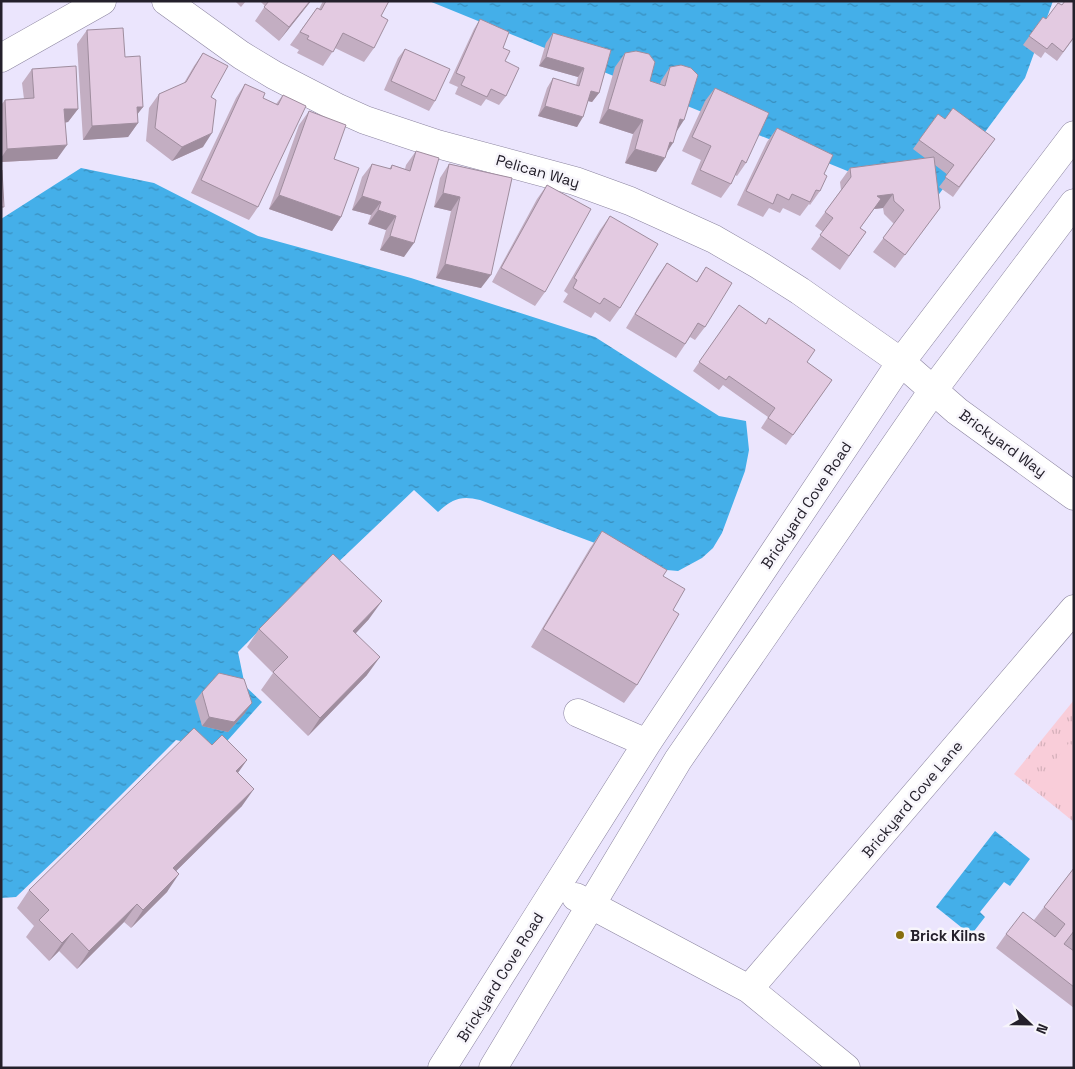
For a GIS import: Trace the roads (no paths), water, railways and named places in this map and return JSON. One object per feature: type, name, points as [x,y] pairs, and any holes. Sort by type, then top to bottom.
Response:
[{"type":"street","points":[[1,58],[102,1]]},
{"type":"street","name":"Pelican Way","points":[[166,1],[241,55],[336,108],[364,120],[437,144],[575,181],[630,201],[692,229],[776,275],[901,362],[934,389]]},
{"type":"street","name":"Brickyard Cove Road","points":[[442,1068],[647,743],[901,362],[1074,135]]},
{"type":"street","points":[[493,1068],[678,760],[934,389],[1074,203]]},
{"type":"street","name":"Brickyard Way","points":[[934,389],[957,410],[1074,496]]},
{"type":"street","name":"Brickyard Cove Lane","points":[[749,989],[1074,609]]},
{"type":"street","points":[[578,713],[647,743]]},
{"type":"street","points":[[557,887],[749,989],[846,1068]]},
{"type":"water","points":[[429,1],[1053,1],[1025,78],[931,205]]},
{"type":"water","points":[[81,168],[154,183],[258,236],[411,278],[595,337],[719,416],[746,421],[749,450],[745,471],[722,533],[713,548],[702,558],[678,571],[667,570],[480,500],[457,499],[438,512],[414,490],[331,569],[322,567],[238,652],[245,686],[262,702],[219,750],[176,740],[16,897],[1,898],[1,219]]},
{"type":"water","points":[[995,831],[1030,859],[1010,886],[1004,882],[980,912],[985,917],[971,935],[936,907]]},
{"type":"place","name":"Brick Kilns","points":[[900,935]]}]
